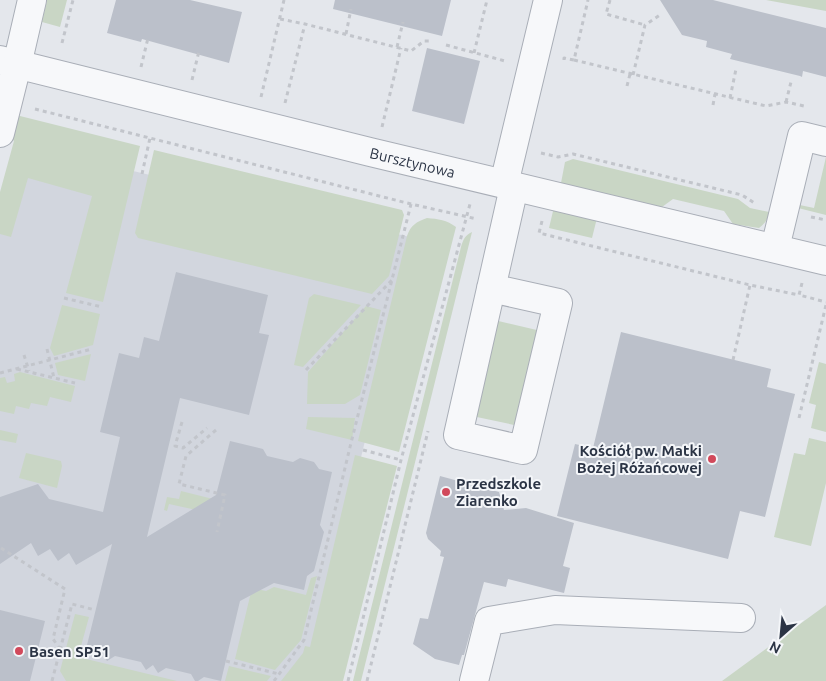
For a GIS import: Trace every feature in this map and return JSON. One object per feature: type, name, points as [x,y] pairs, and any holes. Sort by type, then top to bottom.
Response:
[{"type":"street","points":[[0,133],[8,102],[9,62],[32,0]]},
{"type":"street","points":[[491,288],[558,303],[523,450],[458,434],[505,224],[513,145],[548,0]]},
{"type":"street","name":"Bursztynowa","points":[[9,62],[370,152],[826,261]]},
{"type":"street","points":[[775,248],[802,136],[826,142]]},
{"type":"street","points":[[474,681],[489,621],[555,610],[741,618]]},
{"type":"path","points":[[62,49],[73,0]]},
{"type":"path","points":[[260,102],[284,0]]},
{"type":"path","points":[[474,53],[487,0]]},
{"type":"path","points":[[574,60],[588,0]]},
{"type":"path","points":[[610,0],[606,14],[645,25]]},
{"type":"path","points":[[346,34],[351,9]]},
{"type":"path","points":[[627,86],[645,25],[660,15]]},
{"type":"path","points":[[280,19],[411,51],[424,41],[429,41]]},
{"type":"path","points":[[381,132],[403,22]]},
{"type":"path","points":[[283,108],[305,24]]},
{"type":"path","points":[[139,73],[148,38]]},
{"type":"path","points":[[446,46],[506,61],[503,70]]},
{"type":"path","points":[[191,86],[200,52]]},
{"type":"path","points":[[562,67],[564,58],[766,106],[786,102],[810,107]]},
{"type":"path","points":[[730,98],[736,68]]},
{"type":"path","points":[[786,102],[792,82]]},
{"type":"path","points":[[713,105],[716,94]]},
{"type":"path","points":[[8,102],[411,204],[539,233]]},
{"type":"path","points":[[142,174],[150,138]]},
{"type":"path","points":[[513,145],[558,157],[573,154],[742,195],[757,205],[826,220]]},
{"type":"path","points":[[348,681],[401,460],[477,177]]},
{"type":"path","points":[[274,681],[304,640],[411,204]]},
{"type":"path","points":[[306,370],[392,279]]},
{"type":"path","points":[[733,360],[750,285]]},
{"type":"path","points":[[64,298],[102,307]]},
{"type":"path","points":[[799,418],[826,305]]},
{"type":"path","points":[[47,349],[54,378]]},
{"type":"path","points":[[0,373],[92,350]]},
{"type":"path","points":[[24,355],[29,371]]},
{"type":"path","points":[[16,369],[75,383]]},
{"type":"path","points":[[182,422],[175,446],[183,448],[207,428]]},
{"type":"path","points":[[216,430],[186,456],[179,484],[225,495],[217,532]]},
{"type":"path","points":[[363,450],[401,460]]},
{"type":"path","points":[[1,548],[65,590],[53,640],[60,648]]},
{"type":"path","points":[[52,681],[72,604],[96,610]]},
{"type":"path","points":[[226,662],[279,674]]},
{"type":"shaded area","points":[[24,145],[414,238],[307,681],[0,681],[0,221]]},
{"type":"green space","points":[[47,0],[67,0],[60,27],[42,22]]},
{"type":"green space","points":[[766,0],[826,0],[826,11]]},
{"type":"green space","points":[[16,115],[140,146],[103,302],[66,293],[92,196],[28,178],[11,237],[0,234],[0,192],[14,141],[10,137]]},
{"type":"green space","points":[[154,150],[402,210],[404,215],[389,276],[372,294],[138,238],[135,233]]},
{"type":"green space","points":[[826,157],[826,215],[794,207],[795,204],[814,208]]},
{"type":"green space","points":[[573,159],[738,199],[750,208],[769,212],[768,217],[759,228],[733,224],[724,211],[673,199],[662,207],[561,183],[565,162]]},
{"type":"green space","points":[[554,207],[597,218],[592,238],[549,228]]},
{"type":"green space","points":[[427,218],[446,221],[456,227],[399,452],[358,441],[407,236],[414,224]]},
{"type":"green space","points":[[472,232],[361,681],[353,681],[461,247],[465,238]]},
{"type":"green space","points":[[314,294],[361,305],[303,367],[294,365],[309,298]]},
{"type":"green space","points":[[62,305],[100,314],[93,345],[54,356],[50,348]]},
{"type":"green space","points":[[366,306],[381,310],[360,395],[345,404],[307,404],[308,372]]},
{"type":"green space","points":[[494,320],[541,331],[519,426],[472,416]]},
{"type":"green space","points":[[91,354],[85,381],[58,375],[55,363]]},
{"type":"green space","points":[[819,362],[826,364],[826,432],[811,428],[816,405],[809,403]]},
{"type":"green space","points":[[20,372],[75,386],[71,402],[50,397],[47,406],[31,403],[29,409],[16,406],[14,414],[0,411],[0,378],[5,377],[7,383],[15,381],[14,374]]},
{"type":"green space","points":[[308,417],[355,418],[352,440],[306,429]]},
{"type":"green space","points":[[0,430],[18,434],[16,443],[0,440]]},
{"type":"green space","points":[[809,438],[826,442],[826,483],[811,546],[774,537],[794,453],[805,455]]},
{"type":"green space","points":[[26,453],[61,461],[62,466],[57,488],[19,478]]},
{"type":"green space","points":[[355,455],[397,466],[343,681],[281,681],[303,653],[305,646],[310,647]]},
{"type":"green space","points":[[181,491],[213,499],[210,513],[169,504],[167,511],[164,510],[167,497],[179,499]]},
{"type":"green space","points":[[317,576],[301,640],[275,670],[235,659],[252,588],[266,591],[274,587],[306,595],[311,578]]},
{"type":"green space","points":[[826,605],[826,681],[722,681]]},
{"type":"green space","points":[[75,614],[89,617],[78,657],[177,681],[66,681],[60,671]]},
{"type":"green space","points":[[229,666],[271,676],[267,681],[225,681]]},
{"type":"building","points":[[116,0],[190,0],[242,12],[229,63],[142,39],[141,42],[107,33]]},
{"type":"building","points":[[335,0],[451,0],[442,36],[333,9]]},
{"type":"building","points":[[660,0],[713,0],[826,28],[826,77],[803,71],[802,77],[730,59],[732,54],[706,47],[707,41],[682,35]]},
{"type":"building","points":[[427,48],[480,61],[464,124],[412,111]]},
{"type":"building","points":[[176,272],[268,295],[259,333],[269,335],[249,415],[180,398],[147,537],[216,495],[230,441],[263,449],[267,456],[293,462],[300,458],[314,462],[319,469],[332,472],[320,525],[324,532],[314,571],[307,576],[304,590],[274,583],[240,601],[221,681],[204,677],[195,681],[191,674],[166,668],[158,673],[153,665],[146,670],[141,662],[115,656],[107,661],[102,653],[86,649],[112,544],[76,565],[69,553],[58,561],[50,549],[38,556],[31,543],[0,564],[0,497],[38,484],[49,499],[103,512],[120,437],[100,432],[119,353],[139,358],[144,337],[159,341]]},
{"type":"building","name":"Kościół pw. Matki Bożej Różańcowej","points":[[621,332],[771,369],[767,387],[795,394],[765,517],[740,511],[728,559],[557,516],[575,444],[593,448]]},
{"type":"building","points":[[440,476],[499,492],[504,510],[526,508],[574,523],[563,566],[570,568],[564,593],[508,579],[506,587],[484,582],[464,655],[462,655],[459,665],[435,659],[413,644],[420,618],[428,619],[444,557],[440,556],[441,551],[428,539],[426,533]]},
{"type":"building","name":"Basen SP51","points":[[0,610],[45,621],[30,681],[0,681]]},
{"type":"place","name":"Kościół pw. Matki Bożej Różańcowej","points":[[712,459]]},
{"type":"place","name":"Przedszkole Ziarenko","points":[[446,492]]},
{"type":"place","name":"Basen SP51","points":[[19,651]]}]
